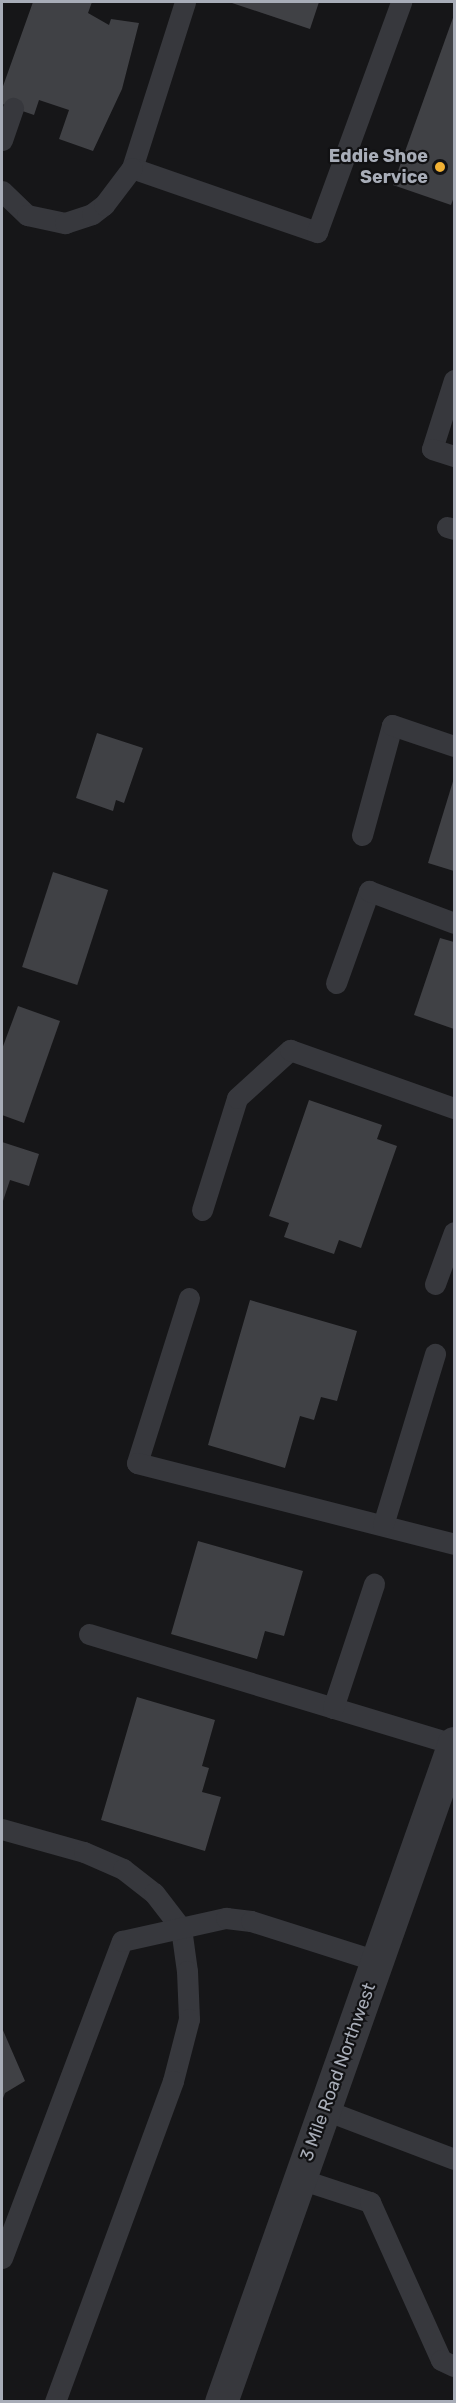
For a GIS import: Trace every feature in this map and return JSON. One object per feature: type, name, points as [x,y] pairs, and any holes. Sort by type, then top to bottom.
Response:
[{"type":"street","name":"3 Mile Road Northwest","points":[[222,2402],[454,1744]]},
{"type":"lane","points":[[2,191],[10,202],[27,215],[65,223],[92,214],[104,204],[132,168],[185,2]]},
{"type":"lane","points":[[132,168],[316,232],[401,2]]},
{"type":"lane","points":[[2,140],[13,108]]},
{"type":"lane","points":[[454,380],[432,449],[454,456]]},
{"type":"lane","points":[[362,835],[392,725],[454,746]]},
{"type":"lane","points":[[336,982],[369,891],[454,923]]},
{"type":"lane","points":[[202,1210],[237,1098],[290,1050],[454,1108]]},
{"type":"lane","points":[[435,1284],[454,1232]]},
{"type":"lane","points":[[189,1298],[137,1462],[454,1544]]},
{"type":"lane","points":[[383,1525],[435,1354]]},
{"type":"lane","points":[[333,1708],[374,1584]]},
{"type":"lane","points":[[89,1634],[454,1744]]},
{"type":"lane","points":[[2,1828],[84,1852],[123,1869],[154,1893],[181,1928],[187,1971],[189,2019],[175,2070],[55,2402]]},
{"type":"lane","points":[[2,2258],[122,1941],[226,1918],[251,1921],[377,1961]]},
{"type":"lane","points":[[324,2110],[454,2159]]},
{"type":"lane","points":[[300,2179],[370,2202],[441,2360],[454,2366]]},
{"type":"building","points":[[33,2],[92,2],[88,13],[109,25],[111,19],[139,23],[122,89],[93,151],[59,139],[69,110],[39,100],[34,115],[2,104],[2,89]]},
{"type":"building","points":[[229,2],[319,2],[310,29]]},
{"type":"building","points":[[454,15],[454,197],[451,205],[393,185]]},
{"type":"building","points":[[97,733],[143,748],[124,803],[116,800],[113,811],[76,798]]},
{"type":"building","points":[[454,778],[454,871],[428,863]]},
{"type":"building","points":[[53,872],[108,890],[77,985],[22,967]]},
{"type":"building","points":[[440,938],[454,942],[454,1029],[414,1015]]},
{"type":"building","points":[[18,1006],[60,1021],[24,1123],[2,1115],[2,1049]]},
{"type":"building","points":[[309,1100],[382,1125],[377,1139],[397,1146],[361,1248],[339,1240],[334,1254],[284,1237],[289,1223],[269,1216]]},
{"type":"building","points":[[2,1142],[39,1154],[29,1186],[10,1180],[2,1204]]},
{"type":"building","points":[[250,1300],[357,1331],[337,1401],[321,1397],[314,1420],[300,1416],[285,1468],[208,1445]]},
{"type":"building","points":[[198,1541],[303,1571],[284,1636],[265,1631],[257,1659],[171,1634]]},
{"type":"building","points":[[137,1697],[215,1720],[202,1766],[209,1768],[202,1792],[221,1797],[205,1851],[101,1820]]},
{"type":"building","points":[[2,2028],[25,2081],[5,2093],[2,2101]]},
{"type":"place","name":"Eddie Shoe Service","points":[[440,167]]}]
